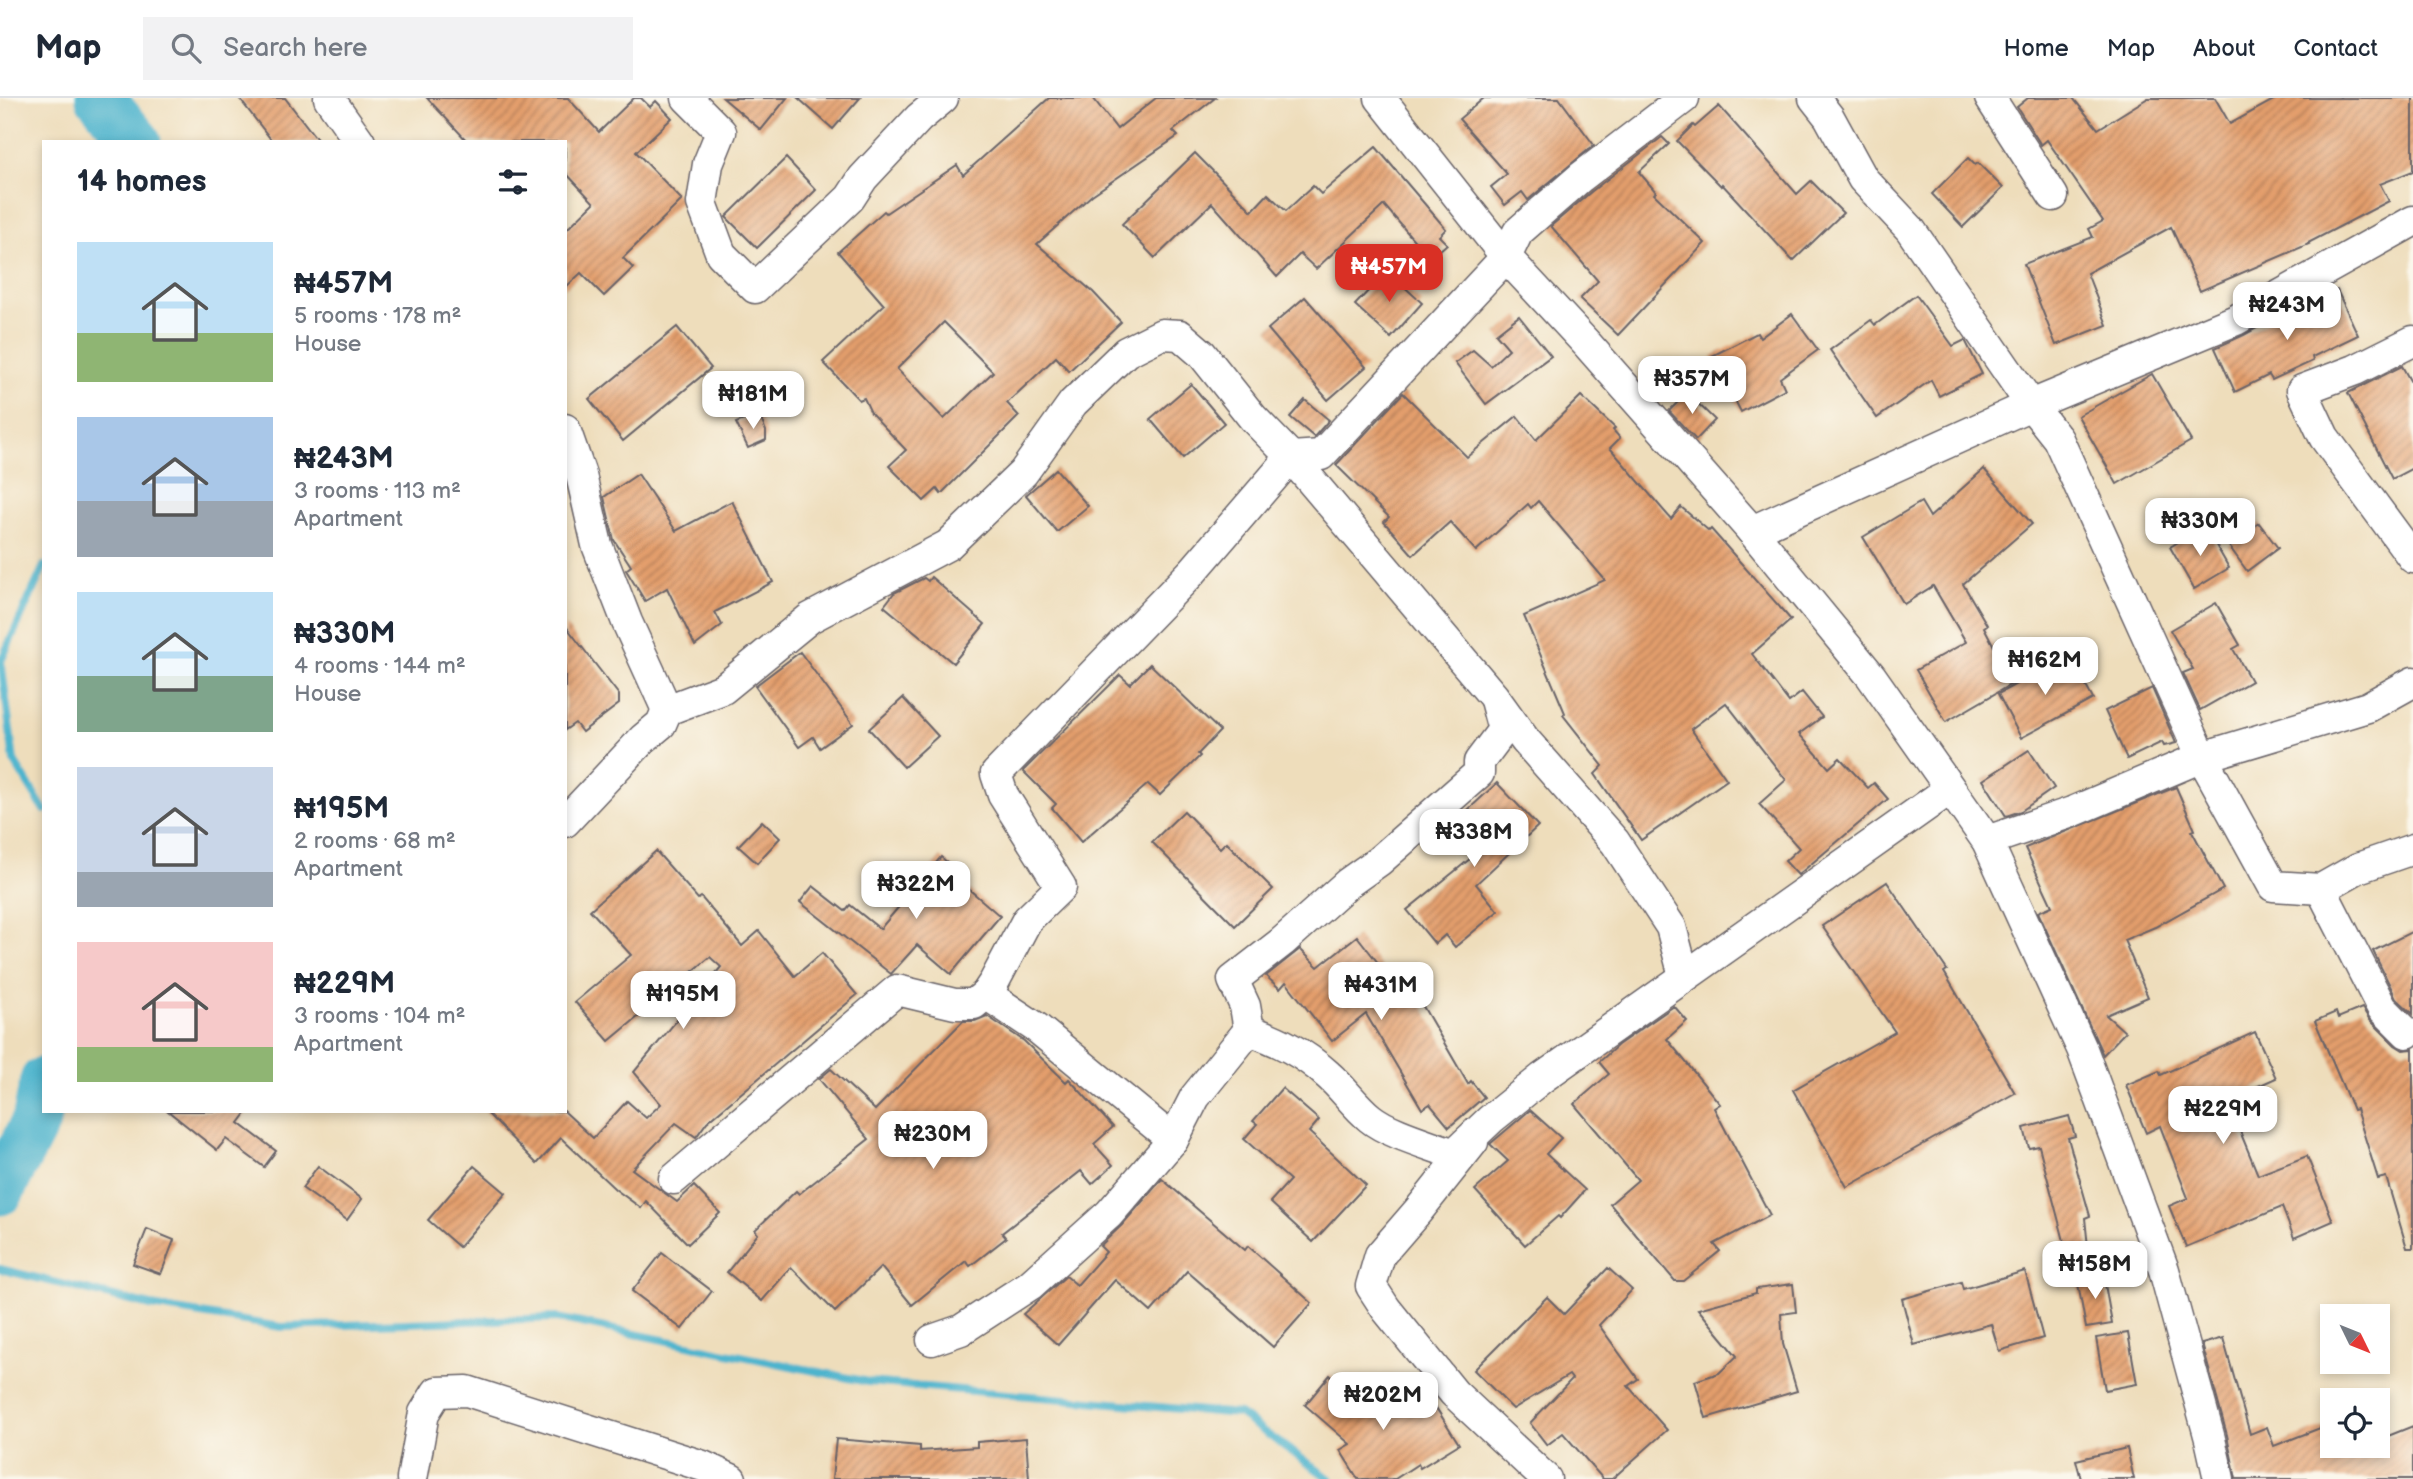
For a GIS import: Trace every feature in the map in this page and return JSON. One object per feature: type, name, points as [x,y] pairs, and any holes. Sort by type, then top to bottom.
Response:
[{"type":"street","points":[[328,98],[359,140]]},
{"type":"street","points":[[687,98],[721,132],[708,164],[702,203],[721,254],[755,288],[850,198],[863,178],[919,118],[943,98]]},
{"type":"street","points":[[1380,98],[1506,257],[1587,344],[1752,531],[1871,676],[1987,841],[2081,1049],[2164,1270],[2219,1479]]},
{"type":"street","points":[[674,1178],[897,990],[955,1004],[974,1004],[986,994],[1027,920],[1062,887],[1003,795],[996,774],[1192,572],[1291,457],[1321,455],[1506,257],[1518,232],[1581,177],[1684,98]]},
{"type":"street","points":[[1814,98],[1829,117],[1863,179],[1910,229],[2031,405],[2058,439],[2202,757],[2273,886],[2321,889],[2358,868],[2413,849]]},
{"type":"street","points":[[1990,98],[2053,195]]},
{"type":"street","points":[[1752,531],[2031,405],[2236,320],[2413,221]]},
{"type":"street","points":[[567,820],[635,747],[661,724],[667,710],[723,689],[810,618],[948,544],[1023,473],[1073,403],[1126,352],[1162,334],[1180,335],[1202,354],[1252,418],[1291,457],[1494,697],[1525,740],[1615,842],[1671,928],[1684,976]]},
{"type":"street","points":[[2413,341],[2356,370],[2302,390],[2324,437],[2413,558]]},
{"type":"street","points":[[567,435],[581,475],[597,545],[627,622],[667,710]]},
{"type":"street","points":[[1987,841],[2072,812],[2202,757],[2368,707],[2413,682]]},
{"type":"street","points":[[1479,773],[1479,762],[1503,730],[1494,697]]},
{"type":"street","points":[[932,1340],[961,1330],[1030,1285],[1109,1214],[1173,1140],[1195,1097],[1249,1030],[1245,1006],[1233,980],[1282,942],[1348,883],[1379,861],[1479,773],[1525,740]]},
{"type":"street","points":[[1249,1030],[1297,1051],[1328,1075],[1371,1120],[1454,1154],[1491,1119],[1542,1078],[1950,789]]},
{"type":"street","points":[[2321,889],[2382,1008],[2407,1033]]},
{"type":"street","points":[[1671,928],[1719,954]]},
{"type":"street","points":[[986,994],[1037,1027],[1173,1140]]},
{"type":"street","points":[[1491,1119],[1380,1255],[1371,1286],[1386,1309],[1454,1392],[1546,1479]]},
{"type":"street","points":[[412,1479],[424,1413],[436,1392],[467,1391],[691,1462],[731,1479]]},
{"type":"building","points":[[239,98],[285,98],[317,140],[271,140]]},
{"type":"building","points":[[427,98],[568,98],[599,132],[634,98],[641,98],[650,107],[656,101],[672,118],[636,152],[682,200],[623,258],[633,268],[604,296],[581,273],[567,286],[567,229],[594,203],[567,174],[567,140],[466,140]]},
{"type":"building","points":[[723,98],[787,98],[761,130]]},
{"type":"building","points":[[798,98],[860,98],[833,129]]},
{"type":"building","points":[[1049,98],[1093,98],[1117,129],[1156,98],[1215,98],[1173,131],[1178,136],[1092,195],[1037,244],[1093,292],[1121,322],[1069,371],[1056,357],[1007,403],[1019,416],[941,494],[937,489],[924,501],[889,466],[906,450],[871,413],[864,398],[859,400],[823,362],[884,305],[838,252],[884,211],[886,213],[957,165],[963,175]],"holes":[[[944,322],[993,372],[944,419],[897,369]]]},
{"type":"building","points":[[1484,98],[1559,98],[1594,145],[1528,200],[1522,192],[1505,205],[1491,187],[1507,174],[1459,119]]},
{"type":"building","points":[[2028,98],[2073,98],[2098,129],[2148,98],[2215,98],[2230,124],[2277,98],[2413,98],[2413,171],[2380,184],[2389,201],[2309,244],[2200,291],[2171,227],[2087,273],[2107,325],[2056,345],[2024,264],[2093,237],[2089,229],[2103,221],[2047,140],[2041,145],[2017,107]]},
{"type":"building","points":[[1719,106],[1797,194],[1811,181],[1843,213],[1793,261],[1722,184],[1721,186],[1677,141]]},
{"type":"building","points":[[1662,137],[1669,144],[1639,172],[1656,192],[1654,194],[1705,243],[1618,335],[1580,299],[1598,281],[1551,226]]},
{"type":"building","points":[[1376,147],[1446,229],[1439,236],[1447,244],[1430,259],[1384,205],[1316,269],[1300,254],[1277,277],[1212,203],[1155,258],[1122,224],[1195,153],[1252,211],[1268,194],[1286,211],[1313,186],[1321,194]]},
{"type":"building","points":[[786,158],[816,190],[757,248],[726,217]]},
{"type":"building","points":[[1968,158],[1975,165],[1978,163],[2003,188],[1963,227],[1932,194]]},
{"type":"building","points":[[1387,271],[1422,303],[1391,338],[1355,305]]},
{"type":"building","points":[[2337,290],[2358,335],[2312,357],[2313,361],[2272,380],[2269,375],[2235,392],[2215,348],[2304,302],[2306,305]]},
{"type":"building","points":[[1916,295],[1953,346],[1965,340],[1982,374],[1939,396],[1931,380],[1877,418],[1830,350],[1871,320],[1875,325]]},
{"type":"building","points":[[1305,297],[1366,367],[1328,400],[1268,329]]},
{"type":"building","points":[[1792,314],[1818,350],[1780,378],[1785,389],[1741,412],[1712,356],[1757,333],[1760,338]]},
{"type":"building","points":[[1519,316],[1551,356],[1486,404],[1455,363],[1473,350],[1491,366],[1509,349],[1496,334]]},
{"type":"building","points":[[677,327],[711,368],[623,441],[589,399]]},
{"type":"building","points":[[2402,366],[2413,386],[2413,468],[2392,479],[2348,393]]},
{"type":"building","points":[[2152,374],[2191,441],[2117,484],[2078,416]]},
{"type":"building","points":[[1191,384],[1224,423],[1183,458],[1150,419]]},
{"type":"building","points":[[1403,393],[1467,457],[1517,416],[1536,440],[1581,396],[1615,428],[1613,430],[1620,438],[1610,448],[1671,519],[1681,507],[1709,531],[1711,529],[1791,620],[1752,654],[1789,702],[1802,692],[1822,717],[1799,734],[1829,768],[1840,758],[1868,788],[1874,783],[1888,799],[1798,875],[1785,861],[1799,848],[1759,804],[1786,780],[1726,703],[1691,729],[1727,780],[1641,840],[1595,774],[1603,766],[1563,715],[1565,713],[1524,616],[1605,580],[1538,501],[1531,508],[1528,504],[1476,551],[1450,522],[1413,555],[1384,522],[1389,517],[1336,465]]},
{"type":"building","points":[[1687,393],[1715,420],[1696,440],[1669,411]]},
{"type":"building","points":[[1305,400],[1329,420],[1314,437],[1290,417]]},
{"type":"building","points":[[759,414],[766,431],[766,440],[748,448],[736,423]]},
{"type":"building","points":[[1056,469],[1088,506],[1057,532],[1026,495]]},
{"type":"building","points":[[1984,469],[2032,524],[1963,584],[1987,625],[1984,627],[2013,683],[1946,722],[1916,670],[1966,642],[1933,586],[1904,604],[1863,537],[1921,502],[1930,517]]},
{"type":"building","points":[[638,474],[676,531],[732,501],[773,582],[715,612],[722,625],[695,646],[667,588],[645,601],[626,570],[631,566],[614,540],[604,497]]},
{"type":"building","points":[[2259,523],[2278,548],[2247,571],[2229,546]]},
{"type":"building","points":[[2205,526],[2229,568],[2194,589],[2170,547]]},
{"type":"building","points":[[931,577],[985,624],[953,663],[884,606],[894,593],[924,578],[928,581]]},
{"type":"building","points":[[2216,603],[2240,645],[2233,649],[2251,681],[2200,710],[2183,673],[2193,669],[2170,630]]},
{"type":"building","points":[[567,628],[619,695],[619,704],[582,732],[575,723],[567,729]]},
{"type":"building","points":[[800,652],[853,724],[820,748],[813,737],[799,747],[755,686]]},
{"type":"building","points":[[2069,655],[2093,699],[2021,738],[1998,694]]},
{"type":"building","points":[[1150,664],[1220,731],[1198,754],[1200,756],[1160,795],[1148,784],[1081,842],[1052,808],[1056,804],[1023,771],[1120,675],[1130,684]]},
{"type":"building","points":[[2152,688],[2176,743],[2164,746],[2162,742],[2127,759],[2105,711]]},
{"type":"building","points":[[903,698],[938,736],[904,767],[869,729]]},
{"type":"building","points":[[2029,750],[2054,788],[2021,811],[2006,816],[1983,780]]},
{"type":"building","points":[[1497,783],[1538,826],[1476,884],[1498,911],[1455,947],[1445,935],[1435,944],[1407,910],[1481,850],[1455,822]]},
{"type":"building","points":[[2176,787],[2195,830],[2192,831],[2223,889],[2155,927],[2124,940],[2148,997],[2106,1015],[2125,1032],[2103,1055],[2038,912],[2052,906],[2025,848]]},
{"type":"building","points":[[1184,811],[1220,848],[1226,842],[1273,889],[1235,926],[1152,842]]},
{"type":"building","points":[[762,821],[780,838],[757,863],[738,846]]},
{"type":"building","points":[[656,851],[698,899],[701,897],[742,946],[759,931],[795,976],[822,953],[857,995],[707,1122],[696,1137],[676,1123],[632,1169],[677,1202],[694,1186],[720,1213],[688,1244],[646,1201],[641,1208],[615,1189],[561,1138],[537,1164],[487,1113],[566,1113],[593,1138],[627,1101],[646,1118],[661,1104],[634,1072],[721,967],[710,957],[609,1041],[575,1002],[631,955],[590,910]]},
{"type":"building","points":[[941,857],[967,879],[963,884],[1000,916],[951,974],[917,945],[891,974],[800,902],[813,886],[845,911],[850,905],[880,929]]},
{"type":"building","points":[[1887,882],[1947,970],[1944,972],[2015,1093],[1847,1187],[1793,1090],[1895,1032],[1822,926]]},
{"type":"building","points":[[2413,931],[2413,1014],[2396,998],[2373,951]]},
{"type":"building","points":[[1357,936],[1408,1001],[1417,996],[1468,1084],[1471,1081],[1484,1097],[1449,1127],[1430,1104],[1422,1109],[1366,1014],[1332,1041],[1286,982],[1280,989],[1266,976],[1300,949],[1318,967]]},
{"type":"building","points":[[1674,1006],[1687,1021],[1667,1039],[1720,1104],[1714,1108],[1770,1215],[1714,1244],[1720,1251],[1683,1281],[1675,1281],[1610,1204],[1638,1180],[1574,1104],[1609,1074],[1599,1062],[1618,1045]]},
{"type":"building","points":[[2362,1008],[2395,1045],[2403,1050],[2413,1049],[2413,1248],[2407,1248],[2386,1177],[2378,1179],[2356,1109],[2353,1110],[2315,1021],[2336,1012],[2338,1018]]},
{"type":"building","points":[[987,1016],[1024,1041],[1066,1082],[1069,1079],[1113,1127],[1094,1144],[1113,1165],[1092,1184],[1081,1171],[1002,1233],[1006,1238],[970,1266],[966,1261],[912,1305],[881,1267],[835,1312],[791,1267],[762,1301],[727,1272],[758,1234],[755,1230],[796,1191],[799,1194],[869,1139],[819,1079],[831,1069],[875,1110],[963,1021],[975,1021]]},
{"type":"building","points":[[2255,1032],[2276,1078],[2227,1100],[2258,1175],[2307,1156],[2333,1221],[2294,1238],[2282,1207],[2186,1247],[2169,1206],[2188,1198],[2160,1126],[2146,1133],[2126,1085],[2159,1071],[2161,1075]]},
{"type":"building","points":[[1282,1088],[1319,1120],[1309,1132],[1366,1185],[1313,1242],[1270,1202],[1290,1180],[1244,1139],[1257,1124],[1253,1121]]},
{"type":"building","points":[[1530,1110],[1561,1138],[1546,1154],[1585,1190],[1560,1218],[1558,1216],[1525,1245],[1475,1190],[1508,1161],[1490,1144]]},
{"type":"building","points":[[171,1113],[246,1113],[239,1123],[276,1151],[264,1167],[226,1139],[217,1150]]},
{"type":"building","points":[[2069,1116],[2075,1136],[2068,1138],[2090,1216],[2085,1218],[2089,1257],[2069,1260],[2039,1146],[2029,1148],[2024,1128]]},
{"type":"building","points":[[318,1166],[362,1199],[347,1220],[302,1188]]},
{"type":"building","points":[[474,1166],[506,1193],[459,1247],[428,1220]]},
{"type":"building","points":[[1162,1179],[1245,1250],[1248,1246],[1312,1303],[1273,1347],[1187,1271],[1151,1312],[1115,1280],[1058,1345],[1023,1314],[1066,1276],[1077,1285],[1106,1252],[1100,1246]]},
{"type":"building","points":[[147,1229],[174,1240],[161,1274],[133,1264]]},
{"type":"building","points":[[662,1253],[712,1291],[682,1329],[632,1291]]},
{"type":"building","points":[[1608,1268],[1632,1290],[1599,1325],[1638,1379],[1628,1386],[1667,1430],[1612,1479],[1603,1479],[1563,1433],[1547,1445],[1530,1423],[1572,1379],[1569,1375],[1513,1409],[1474,1370],[1547,1297],[1564,1314]]},
{"type":"building","points":[[2025,1271],[2043,1338],[1999,1351],[1991,1324],[1914,1345],[1902,1299],[1961,1282],[1963,1289]]},
{"type":"building","points":[[2103,1273],[2112,1324],[2086,1328],[2077,1278]]},
{"type":"building","points":[[1793,1284],[1796,1312],[1781,1314],[1783,1344],[1797,1391],[1706,1418],[1695,1381],[1719,1373],[1737,1356],[1698,1309],[1756,1293],[1756,1289]]},
{"type":"building","points":[[2128,1333],[2137,1384],[2105,1390],[2096,1338]]},
{"type":"building","points":[[2223,1338],[2250,1434],[2267,1427],[2274,1446],[2320,1428],[2320,1458],[2390,1458],[2390,1435],[2413,1426],[2413,1479],[2236,1479],[2202,1344]]},
{"type":"building","points":[[1330,1375],[1382,1420],[1426,1392],[1459,1444],[1420,1468],[1418,1464],[1395,1479],[1358,1479],[1340,1450],[1350,1444],[1305,1405]]},
{"type":"building","points":[[1026,1438],[1029,1479],[832,1479],[836,1439],[920,1446],[920,1451],[977,1447],[977,1442]]},
{"type":"building","points":[[2127,1448],[2134,1479],[2081,1479],[2076,1460]]},
{"type":"waterway","points":[[100,98],[135,140]]},
{"type":"waterway","points":[[42,570],[1,661],[14,761],[42,807]]},
{"type":"waterway","points":[[0,1191],[36,1121],[42,1091]]},
{"type":"waterway","points":[[0,1269],[151,1306],[281,1327],[557,1318],[868,1382],[1239,1414],[1330,1479]]}]
